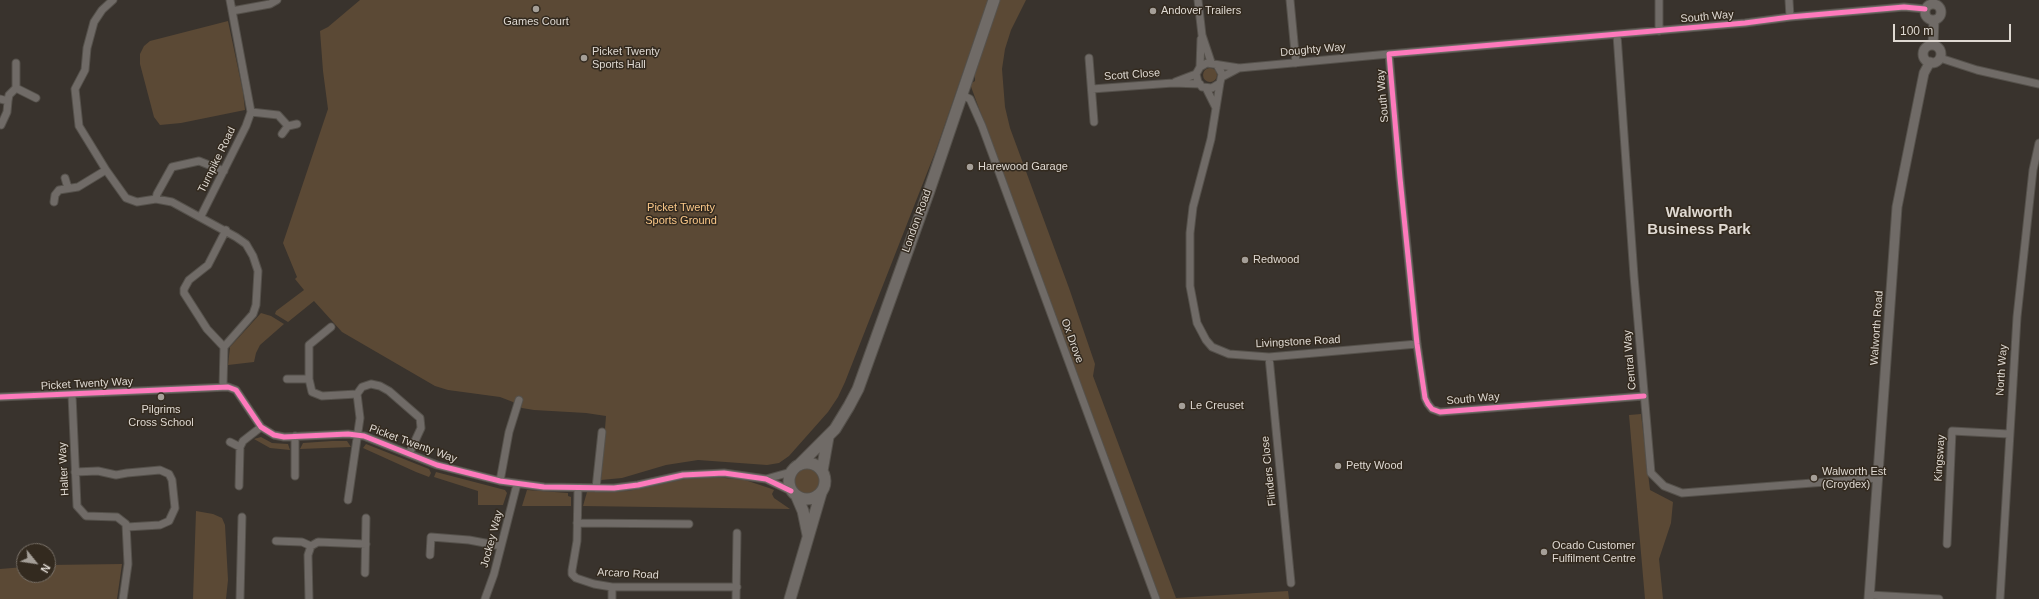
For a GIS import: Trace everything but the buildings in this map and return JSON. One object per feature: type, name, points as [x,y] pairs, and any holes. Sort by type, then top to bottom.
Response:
[{"type":"main road","name":"London Road","points":[[795,468],[828,436],[850,406],[858,389],[994,0]]},
{"type":"main road","name":"London Road","points":[[808,536],[825,482],[822,471],[828,436]]},
{"type":"main road","points":[[790,599],[808,536],[803,511],[788,482],[795,468],[811,464],[822,471]]},
{"type":"main road","points":[[794,494],[807,500],[812,499],[821,493]]},
{"type":"street","points":[[114,0],[102,10],[94,22],[87,48],[85,70],[75,92],[79,126],[106,170],[126,198],[140,202],[156,199],[172,202],[201,216],[236,237],[249,249],[256,261],[258,278],[256,305],[253,314],[224,346],[223,387]]},
{"type":"street","points":[[230,0],[251,112],[278,115],[288,126]]},
{"type":"street","points":[[232,11],[270,4],[277,0]]},
{"type":"street","points":[[1198,0],[1202,35],[1198,70],[1203,86],[1216,108]]},
{"type":"street","points":[[1290,0],[1296,63]]},
{"type":"street","points":[[1659,0],[1659,31]]},
{"type":"street","points":[[1789,0],[1790,17]]},
{"type":"street","points":[[1933,45],[1934,20],[1940,15],[1938,2],[1931,4],[1925,9],[1926,17],[1934,20]]},
{"type":"street","name":"South Way","points":[[1644,396],[1440,412],[1432,409],[1425,398],[1417,344],[1389,54],[1617,35],[1904,7],[1925,9]]},
{"type":"street","points":[[1202,35],[1214,64],[1222,72],[1221,80],[1212,88],[1203,86]]},
{"type":"street","name":"Central Way","points":[[1617,35],[1651,473],[1657,480],[1673,491],[1687,493],[1878,478]]},
{"type":"street","points":[[1933,45],[1940,50],[1940,58],[1936,62],[1930,62],[1925,59],[1924,51],[1927,46],[1933,45]]},
{"type":"street","name":"Doughty Way","points":[[1214,64],[1239,68],[1389,54]]},
{"type":"street","name":"Scott Close","points":[[1090,58],[1094,122]]},
{"type":"street","points":[[1940,58],[1977,70],[2039,84]]},
{"type":"street","name":"Walworth Road","points":[[1870,597],[1898,207],[1924,73],[1930,62]]},
{"type":"street","points":[[1,125],[8,112],[9,95],[16,88],[16,63]]},
{"type":"street","points":[[1198,70],[1203,64],[1214,64]]},
{"type":"street","name":"Doughty Way","points":[[1221,80],[1239,68]]},
{"type":"street","name":"Scott Close","points":[[1173,83],[1198,70]]},
{"type":"street","name":"Livingstone Road","points":[[1221,80],[1192,219],[1190,286],[1194,313],[1200,332],[1212,347],[1229,354],[1269,357],[1417,344]]},
{"type":"street","name":"Scott Close","points":[[1092,89],[1173,83],[1203,86]]},
{"type":"street","points":[[16,88],[36,98]]},
{"type":"street","name":"Ox Drove","points":[[962,95],[970,99],[982,126],[1156,599]]},
{"type":"street","points":[[0,98],[8,101]]},
{"type":"street","name":"Turnpike Road","points":[[201,216],[224,171],[251,112]]},
{"type":"street","points":[[282,134],[288,126],[297,124]]},
{"type":"street","name":"North Way","points":[[2000,599],[2009,434],[2021,271],[2033,170],[2039,143]]},
{"type":"street","points":[[156,199],[157,194],[172,167],[199,161],[224,171]]},
{"type":"street","points":[[54,202],[58,192],[68,188],[78,187],[106,170]]},
{"type":"street","points":[[65,178],[68,188]]},
{"type":"street","points":[[224,346],[207,329],[184,293],[186,285],[208,265],[226,230]]},
{"type":"street","points":[[331,327],[309,345],[309,379],[312,392],[317,395],[357,394]]},
{"type":"street","name":"Flinders Close","points":[[1269,357],[1291,583]]},
{"type":"street","points":[[287,379],[309,379]]},
{"type":"street","points":[[358,435],[360,418],[357,394],[359,389],[366,385],[380,386],[398,397],[420,418],[421,428],[409,454]]},
{"type":"street","name":"Picket Twenty Way","points":[[0,397],[72,395],[223,387],[236,390],[261,427],[270,433],[279,436],[358,435],[380,441],[437,465],[517,484],[578,488],[627,487],[674,476],[701,473],[724,473],[766,479]]},
{"type":"street","name":"Halter Way","points":[[72,395],[77,504],[81,512],[92,517],[117,517],[125,522],[127,527]]},
{"type":"street","points":[[500,481],[509,432],[519,400]]},
{"type":"street","points":[[239,486],[240,447],[243,441],[261,427]]},
{"type":"street","name":"Kingsway","points":[[1947,544],[1952,431],[2009,434]]},
{"type":"street","points":[[596,488],[602,432]]},
{"type":"street","name":"Picket Twenty Way","points":[[348,500],[358,435]]},
{"type":"street","points":[[295,436],[295,476]]},
{"type":"street","points":[[230,442],[240,447]]},
{"type":"street","points":[[766,479],[795,468]]},
{"type":"street","points":[[75,472],[98,471],[116,476],[127,473],[160,470],[169,474],[172,480],[175,508],[169,521],[160,525],[127,527],[128,570],[123,599]]},
{"type":"street","points":[[766,479],[794,494]]},
{"type":"street","name":"Jockey Way","points":[[485,599],[501,546],[517,484]]},
{"type":"street","name":"Arcaro Road","points":[[578,488],[573,576],[579,580],[612,587],[737,587]]},
{"type":"street","points":[[240,599],[242,517]]},
{"type":"street","points":[[365,573],[366,518]]},
{"type":"street","points":[[577,523],[689,524]]},
{"type":"street","points":[[736,599],[737,533]]},
{"type":"street","points":[[430,555],[431,537],[469,540],[501,546]]},
{"type":"street","points":[[276,541],[302,542],[311,546]]},
{"type":"street","points":[[309,599],[308,555],[311,546],[318,542],[366,544]]},
{"type":"street","points":[[612,587],[612,599]]},
{"type":"street","points":[[1870,597],[1939,599]]},
{"type":"green space","name":"Picket Twenty Sports Ground","points":[[360,0],[988,0],[936,150],[845,382],[838,397],[828,412],[789,456],[779,463],[767,465],[698,460],[666,465],[622,478],[601,480],[606,416],[522,408],[513,402],[500,397],[448,390],[435,386],[342,332],[314,301],[288,322],[275,314],[276,311],[304,290],[295,279],[297,277],[283,243],[328,109],[320,31],[328,27]]},
{"type":"green space","points":[[999,0],[1026,0],[1011,30],[1005,49],[1002,69],[1005,107],[1010,128],[1069,288],[1095,364],[1093,376],[1176,598],[1288,591],[1289,599],[1160,599],[970,84],[975,81],[975,73]]},
{"type":"green space","points":[[228,21],[243,92],[245,110],[181,123],[160,125],[154,117],[140,64],[140,54],[144,46],[150,41]]},
{"type":"green space","points":[[1210,68],[1215,70],[1217,75],[1215,80],[1210,82],[1205,80],[1203,75],[1205,70]]},
{"type":"green space","points":[[261,313],[271,316],[284,324],[260,345],[254,362],[228,365],[230,347]]},
{"type":"green space","points":[[1641,414],[1650,490],[1673,502],[1671,523],[1659,559],[1663,599],[1645,599],[1629,415]]},
{"type":"green space","points":[[261,437],[272,443],[288,444],[290,450],[270,448],[254,439]]},
{"type":"green space","points":[[347,441],[351,447],[300,449],[303,443]]},
{"type":"green space","points":[[366,444],[429,469],[431,473],[429,477],[416,472],[363,448]]},
{"type":"green space","points":[[806,467],[816,471],[820,481],[816,491],[806,495],[796,491],[792,481],[796,471]]},
{"type":"green space","points":[[436,472],[505,490],[507,493],[503,505],[478,505],[478,491],[434,477]]},
{"type":"green space","points":[[715,477],[745,480],[774,490],[772,494],[774,498],[790,509],[583,506],[587,492],[628,491],[685,479]]},
{"type":"green space","points":[[527,490],[568,493],[568,496],[571,497],[571,506],[522,506]]},
{"type":"green space","points":[[196,511],[213,514],[222,518],[225,525],[228,580],[226,599],[193,599]]},
{"type":"green space","points":[[122,564],[117,599],[0,599],[0,569],[16,568],[16,583],[56,583],[56,565]]},
{"type":"cycle path","points":[[1644,396],[1440,412],[1432,409],[1428,404],[1425,398],[1417,344],[1389,54],[1745,23],[1790,17],[1904,7],[1925,9]]},
{"type":"cycle path","points":[[0,397],[228,387],[236,390],[261,427],[274,435],[284,437],[348,434],[364,436],[437,465],[500,481],[544,487],[614,488],[638,485],[683,475],[724,473],[766,479],[791,491]]},
{"type":"place","name":"Games Court","points":[[536,9]]},
{"type":"place","name":"Andover Trailers","points":[[1153,11]]},
{"type":"place","name":"Picket Twenty Sports Hall","points":[[584,58]]},
{"type":"place","name":"Harewood Garage","points":[[970,167]]},
{"type":"place","name":"Redwood","points":[[1245,260]]},
{"type":"place","name":"Pilgrims Cross School","points":[[161,397]]},
{"type":"place","name":"Le Creuset","points":[[1182,406]]},
{"type":"place","name":"Petty Wood","points":[[1338,466]]},
{"type":"place","name":"Walworth Est (Croydex)","points":[[1814,478]]},
{"type":"place","name":"Ocado Customer Fulfilment Centre","points":[[1544,552]]},
{"type":"district","name":"Walworth Business Park","points":[[1699,222]]}]
